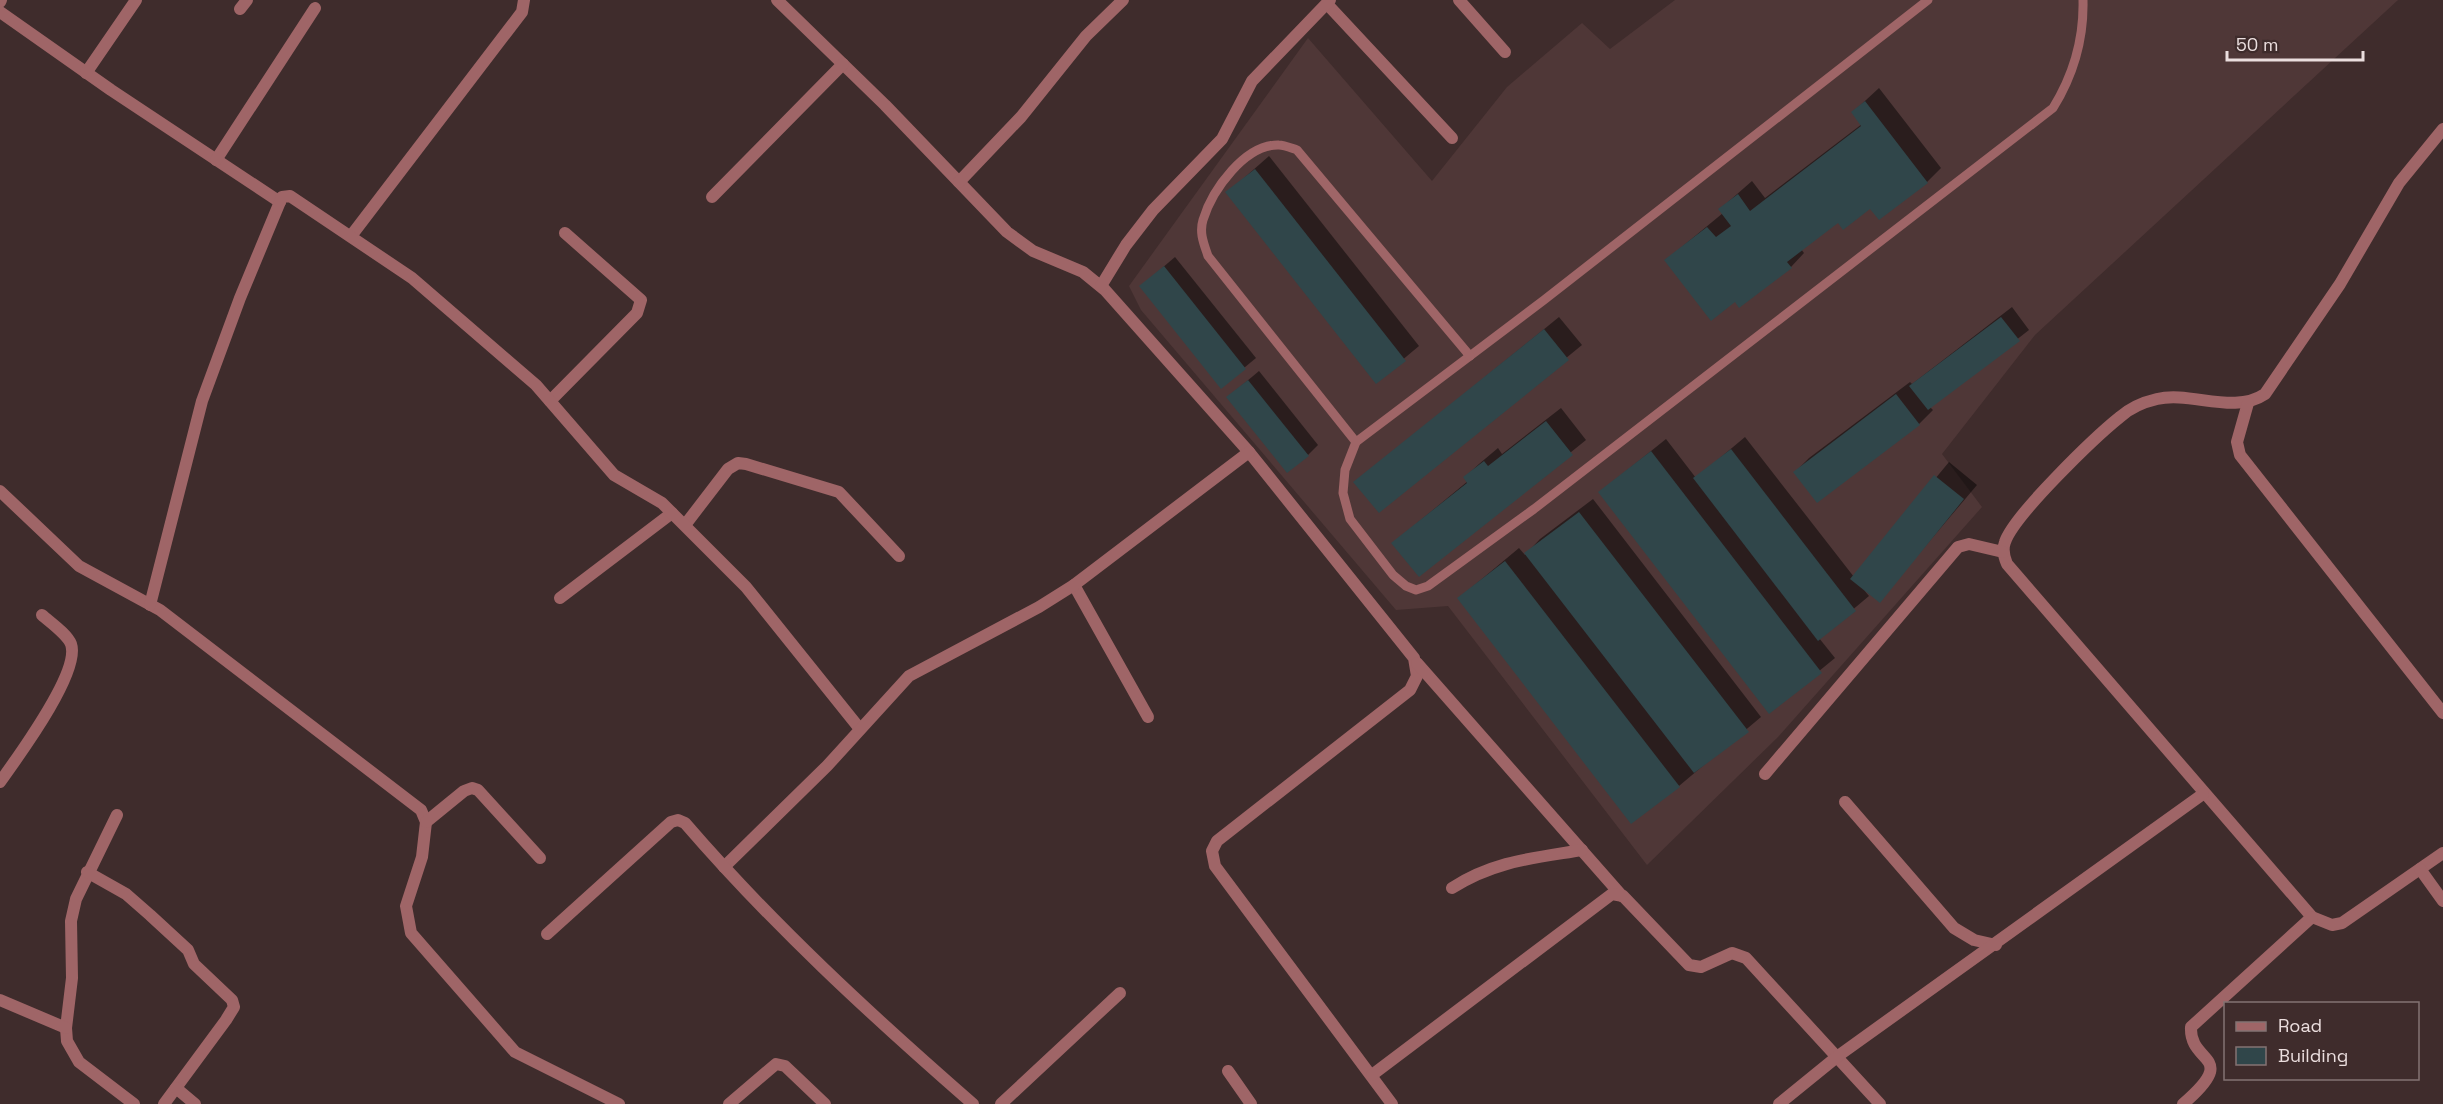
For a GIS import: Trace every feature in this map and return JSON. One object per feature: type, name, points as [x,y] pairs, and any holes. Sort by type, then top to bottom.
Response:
[{"type":"street","points":[[86,73],[136,0]]},
{"type":"street","points":[[351,236],[522,12],[524,0]]},
{"type":"street","points":[[777,0],[1019,242],[1033,251],[1083,272],[1101,286],[1249,452],[1417,663],[1623,897],[1689,965],[1701,967],[1732,953],[1746,958],[1880,1104]]},
{"type":"street","points":[[959,182],[1021,117],[1086,36],[1123,0]]},
{"type":"street","points":[[1459,0],[1505,52]]},
{"type":"street","points":[[1101,286],[1141,224],[1222,139],[1252,81],[1329,2],[1452,138]]},
{"type":"street","points":[[216,160],[315,8]]},
{"type":"street","points":[[0,12],[86,73],[280,202]]},
{"type":"street","points":[[712,197],[843,64]]},
{"type":"street","points":[[2443,129],[2399,183],[2340,284],[2265,394],[2248,403],[2160,398],[2143,403],[2121,416],[2049,485],[2011,530],[2005,540],[2003,552],[2007,564],[2203,794],[2312,917],[2332,925],[2342,923],[2443,853]]},
{"type":"street","points":[[150,605],[202,400],[240,298],[282,197],[290,196],[412,278],[536,385],[614,475],[662,503],[746,587],[860,729]]},
{"type":"street","points":[[550,401],[637,313],[641,300],[565,233]]},
{"type":"street","points":[[2248,403],[2237,442],[2240,455],[2443,713]]},
{"type":"street","points":[[723,867],[827,766],[909,676],[1039,607],[1074,585],[1249,452]]},
{"type":"street","points":[[685,525],[728,469],[738,464],[746,464],[839,492],[899,556]]},
{"type":"street","points":[[0,491],[79,566],[150,605],[271,692],[421,810],[426,822],[422,858],[406,906],[411,933],[515,1052],[619,1104]]},
{"type":"street","points":[[560,598],[672,513]]},
{"type":"street","points":[[1765,774],[1958,547],[1969,544],[2003,552]]},
{"type":"street","points":[[1074,585],[1148,717]]},
{"type":"street","points":[[0,782],[50,710],[73,655],[70,641],[42,615]]},
{"type":"street","points":[[1392,1104],[1215,866],[1212,851],[1217,841],[1410,690],[1417,676],[1417,663]]},
{"type":"street","points":[[426,822],[472,788],[478,790],[540,858]]},
{"type":"street","points":[[1779,1104],[1838,1056],[2203,794]]},
{"type":"street","points":[[1845,802],[1954,928],[1974,940],[1995,945]]},
{"type":"street","points":[[117,815],[87,872],[76,899],[71,921],[72,978],[66,1028],[67,1041],[79,1062],[134,1104]]},
{"type":"street","points":[[547,934],[672,822],[678,820],[685,823],[723,867],[798,944],[973,1104]]},
{"type":"street","points":[[1452,888],[1476,873],[1496,865],[1582,850]]},
{"type":"street","points":[[2420,869],[2443,901]]},
{"type":"street","points":[[87,872],[126,894],[150,915],[188,950],[194,964],[232,1000],[234,1007],[164,1104]]},
{"type":"street","points":[[1372,1076],[1608,894],[1623,897]]},
{"type":"street","points":[[2184,1104],[2203,1087],[2210,1075],[2208,1060],[2193,1040],[2191,1027],[2312,917]]},
{"type":"street","points":[[1001,1104],[1120,993]]},
{"type":"street","points":[[0,1000],[66,1028]]},
{"type":"street","points":[[729,1104],[776,1064],[785,1066],[825,1104]]},
{"type":"street","points":[[1228,1071],[1251,1104]]},
{"type":"street","points":[[176,1088],[195,1104]]},
{"type":"lane","points":[[1928,0],[1356,442],[1345,470],[1343,493],[1350,519],[1393,575],[1406,586],[1416,590],[1428,586],[1534,509],[2053,108],[2068,83],[2081,43],[2084,0]]},
{"type":"lane","points":[[1356,442],[1208,256],[1201,237],[1203,220],[1214,196],[1233,170],[1258,148],[1279,144],[1297,150],[1470,356]]},
{"type":"shaded area","points":[[1675,0],[2398,0],[2035,335],[1942,454],[1982,507],[1778,737],[1647,865],[1448,606],[1396,610],[1141,310],[1129,286],[1308,38],[1432,181],[1507,87],[1582,23],[1610,49]]},
{"type":"building","points":[[1865,101],[1928,183],[1879,220],[1870,209],[1843,230],[1838,223],[1787,262],[1792,268],[1739,308],[1735,302],[1711,321],[1664,260],[1707,227],[1716,237],[1731,226],[1718,209],[1738,194],[1750,211],[1861,126],[1851,112]]},
{"type":"building","points":[[1255,169],[1406,361],[1376,384],[1225,192]]},
{"type":"building","points":[[1164,266],[1246,369],[1221,389],[1139,286]]},
{"type":"building","points":[[2001,317],[2020,341],[1928,410],[1909,386]]},
{"type":"building","points":[[1544,329],[1569,360],[1379,513],[1353,482]]},
{"type":"building","points":[[1248,380],[1309,456],[1287,473],[1226,397]]},
{"type":"building","points":[[1896,394],[1920,425],[1817,503],[1793,472]]},
{"type":"building","points":[[1546,421],[1573,455],[1419,577],[1391,543],[1467,483],[1463,477],[1484,461],[1488,466]]},
{"type":"building","points":[[1731,449],[1856,611],[1818,641],[1693,478]]},
{"type":"building","points":[[1651,451],[1822,673],[1769,714],[1598,492]]},
{"type":"building","points":[[1934,475],[1964,499],[1880,603],[1850,579]]},
{"type":"building","points":[[1579,512],[1749,732],[1694,773],[1524,553]]},
{"type":"building","points":[[1505,561],[1680,787],[1631,824],[1457,598]]}]
